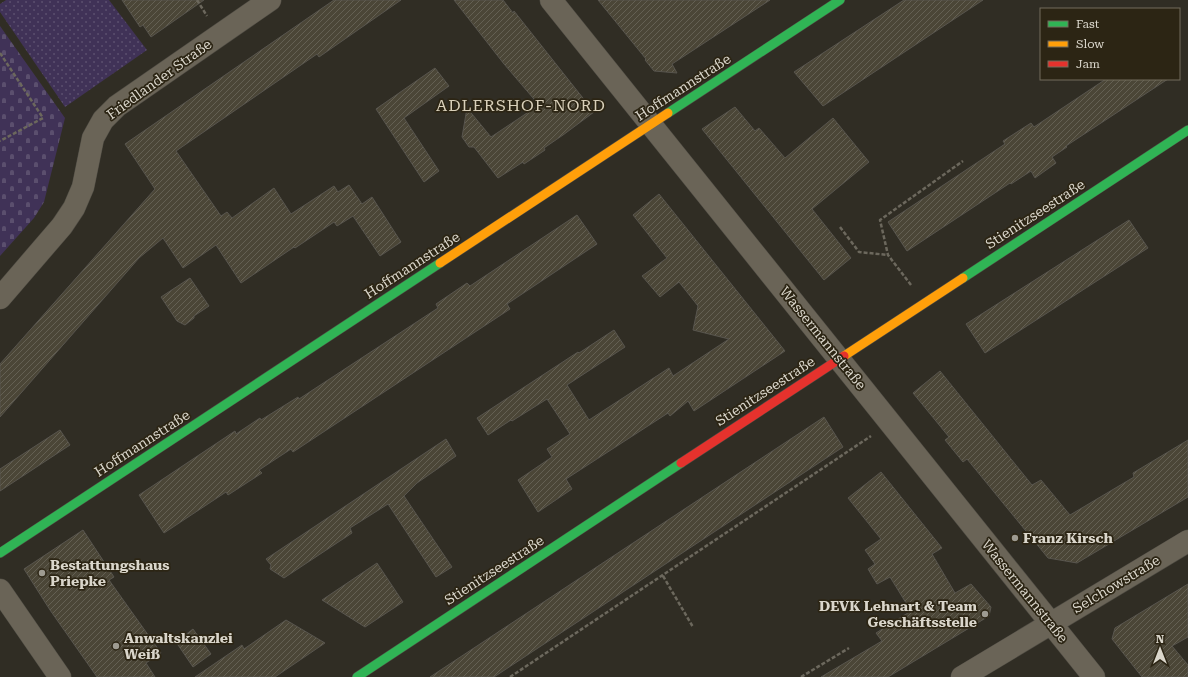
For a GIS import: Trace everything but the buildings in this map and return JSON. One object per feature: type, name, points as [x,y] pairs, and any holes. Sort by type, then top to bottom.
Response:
[{"type":"street","name":"Friedlander Straße","points":[[0,298],[62,226],[74,208],[83,187],[93,138],[103,120],[117,106],[270,0]]},
{"type":"street","name":"Wassermannstraße","points":[[551,0],[1094,677]]},
{"type":"street","name":"Hoffmannstraße","points":[[0,553],[840,0]]},
{"type":"street","name":"Stienitzseestraße","points":[[357,677],[1188,130]]},
{"type":"street","name":"Selchowstraße","points":[[962,677],[1188,541]]},
{"type":"street","points":[[0,590],[60,677]]},
{"type":"path","points":[[196,0],[209,18]]},
{"type":"path","points":[[0,53],[43,118],[0,141]]},
{"type":"path","points":[[912,287],[888,255],[880,220],[963,161]]},
{"type":"path","points":[[840,227],[859,252],[888,255]]},
{"type":"path","points":[[510,677],[871,436]]},
{"type":"path","points":[[663,576],[693,627]]},
{"type":"path","points":[[800,677],[849,648]]},
{"type":"green space","points":[[6,0],[109,0],[147,50],[65,107],[0,12],[0,4]]},
{"type":"green space","points":[[0,26],[65,118],[44,202],[34,218],[0,256]]},
{"type":"traffic: fast","points":[[668,113],[840,0]]},
{"type":"traffic: fast","points":[[963,278],[1188,130]]},
{"type":"traffic: fast","points":[[0,553],[440,263]]},
{"type":"traffic: fast","points":[[357,677],[681,463]]},
{"type":"traffic: slow","points":[[440,263],[668,113]]},
{"type":"traffic: slow","points":[[844,356],[963,278]]},
{"type":"traffic: jam","points":[[681,463],[844,356]]},
{"type":"place","name":"Franz Kirsch","points":[[1015,538]]},
{"type":"place","name":"Bestattungshaus Priepke","points":[[42,573]]},
{"type":"place","name":"DEVK Lehnart & Team Geschäftsstelle","points":[[985,614]]},
{"type":"place","name":"Anwaltskanzlei Weiß","points":[[116,646]]},
{"type":"district","name":"ADLERSHOF-NORD","points":[[521,105]]}]
